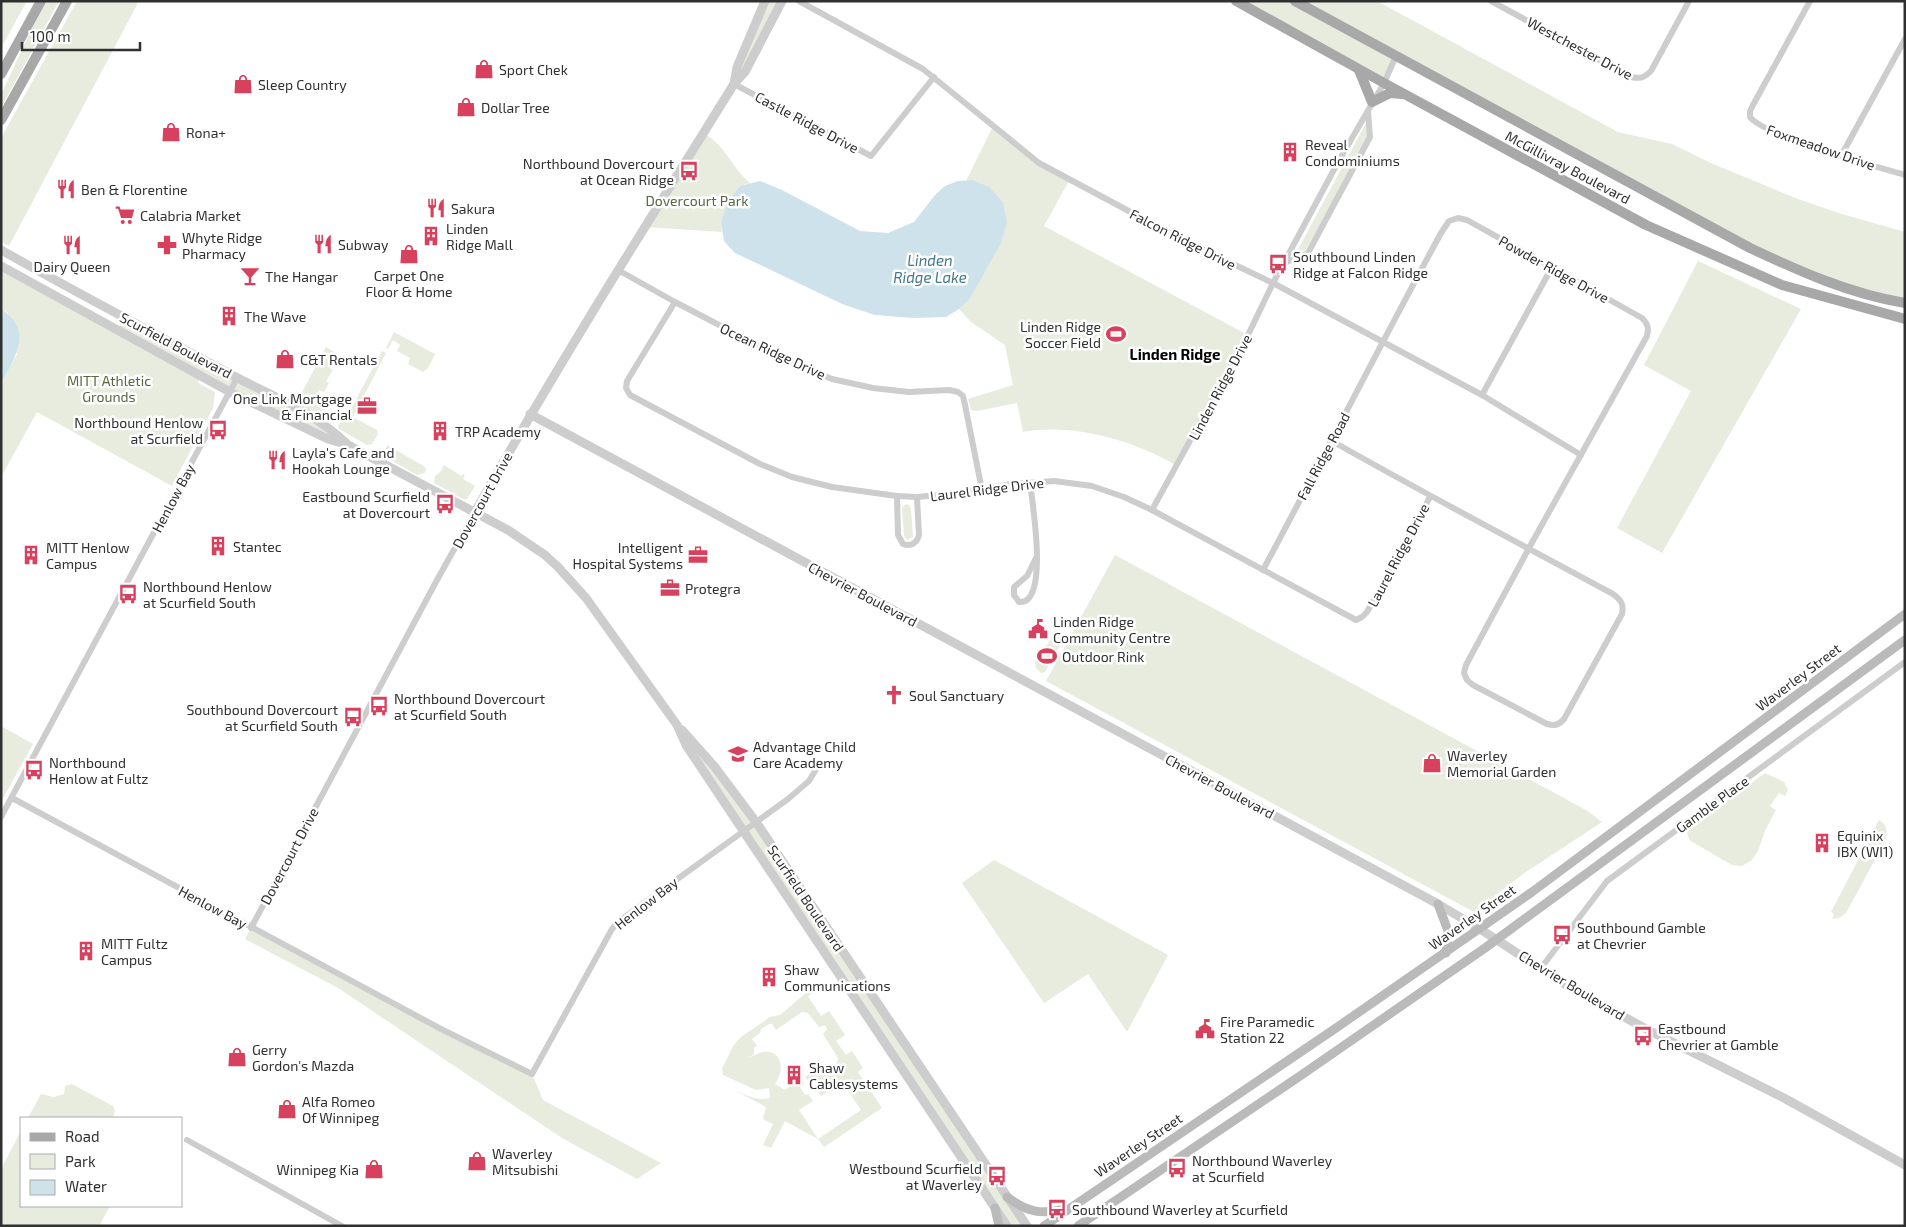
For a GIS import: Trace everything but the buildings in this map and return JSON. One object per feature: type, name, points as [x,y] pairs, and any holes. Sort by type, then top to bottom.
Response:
[{"type":"main road","points":[[1,74],[41,1]]},
{"type":"main road","points":[[1,120],[66,1]]},
{"type":"main road","name":"McGillivray Boulevard","points":[[1236,1],[1384,84],[1646,225],[1782,285],[1905,319]]},
{"type":"main road","name":"McGillivray Boulevard","points":[[1295,1],[1750,248],[1823,280],[1905,303]]},
{"type":"main road","points":[[1359,70],[1370,106],[1390,93],[1403,94]]},
{"type":"main road","name":"Waverley Street","points":[[1044,1226],[1480,928],[1626,824],[1905,614]]},
{"type":"main road","points":[[1080,1225],[1300,1076],[1496,939],[1905,640]]},
{"type":"main road","points":[[1438,904],[1448,931],[1446,952]]},
{"type":"main road","points":[[1007,1196],[1023,1208],[1040,1212],[1070,1208]]},
{"type":"main road","points":[[995,1208],[999,1226]]},
{"type":"street","name":"Dovercourt Drive","points":[[734,84],[737,67],[765,1]]},
{"type":"street","name":"Dovercourt Drive","points":[[251,928],[530,414],[734,84],[745,72],[782,1]]},
{"type":"street","name":"Falcon Ridge Drive","points":[[799,1],[923,69],[1039,163],[1183,240],[1273,283],[1482,395],[1581,455]]},
{"type":"street","name":"Westchester Drive","points":[[1491,1],[1631,77],[1642,78],[1651,71],[1689,1]]},
{"type":"street","name":"Foxmeadow Drive","points":[[1810,1],[1753,105],[1750,117],[1760,126],[1841,156],[1905,175]]},
{"type":"street","points":[[1841,156],[1905,39]]},
{"type":"street","name":"Linden Ridge Drive","points":[[1152,510],[1248,335],[1273,283],[1337,164],[1384,84],[1396,56]]},
{"type":"street","name":"Castle Ridge Drive","points":[[734,84],[871,156],[934,77]]},
{"type":"street","points":[[1284,263],[1308,253],[1370,137],[1370,106]]},
{"type":"street","name":"Powder Ridge Drive","points":[[1381,342],[1449,221],[1458,218],[1467,220],[1552,267],[1642,318],[1647,323],[1649,329],[1647,336],[1581,455]]},
{"type":"street","name":"Scurfield Boulevard","points":[[1,250],[237,378],[295,407],[331,428],[348,445]]},
{"type":"street","name":"Scurfield Boulevard","points":[[1,266],[230,392],[328,439],[348,445],[476,512],[526,541],[558,567],[590,604],[677,725],[714,766],[756,822],[1027,1226]]},
{"type":"street","points":[[1482,395],[1552,267]]},
{"type":"street","name":"Ocean Ridge Drive","points":[[618,270],[674,302],[792,363],[832,379],[882,389],[909,392],[949,390],[958,392],[963,396],[982,490]]},
{"type":"street","name":"Laurel Ridge Drive","points":[[674,302],[627,381],[626,388],[630,395],[744,456],[777,471],[832,487],[917,497],[982,490],[1012,484],[1054,481],[1092,486],[1124,497],[1152,510],[1356,620],[1367,612],[1430,497]]},
{"type":"street","name":"Fall Ridge Road","points":[[1263,570],[1332,441],[1381,342]]},
{"type":"street","name":"Henlow Bay","points":[[237,378],[12,798],[441,1029],[532,1074],[612,929],[618,922],[805,785],[813,776],[818,766]]},
{"type":"street","name":"Chevrier Boulevard","points":[[530,414],[1438,904],[1480,928],[1566,985],[1648,1030],[1784,1098],[1905,1165]]},
{"type":"street","points":[[1332,441],[1430,497],[1529,548],[1621,600],[1624,607],[1622,614],[1564,719],[1560,724],[1553,726],[1473,685],[1467,680],[1464,673],[1466,665],[1529,548],[1581,455]]},
{"type":"street","points":[[1030,483],[1037,556],[1037,580],[1032,594],[1027,601],[1019,602],[1014,595],[1014,587],[1029,574],[1037,556]]},
{"type":"street","points":[[897,496],[898,535],[903,544],[908,546],[918,539],[919,535],[917,497]]},
{"type":"street","name":"Gamble Place","points":[[1541,968],[1607,881],[1905,662]]},
{"type":"street","name":"Scurfield Boulevard","points":[[677,725],[686,745],[1007,1226]]},
{"type":"street","points":[[1,817],[12,798]]},
{"type":"street","points":[[187,1140],[330,1223],[342,1226]]},
{"type":"green space","points":[[1,1],[27,1],[1,48]]},
{"type":"green space","points":[[47,1],[59,1],[1,108],[1,95],[31,30]]},
{"type":"green space","points":[[77,1],[139,1],[9,246],[1,242],[1,138]]},
{"type":"green space","points":[[765,1],[782,1],[745,72],[734,75]]},
{"type":"green space","points":[[1236,1],[1377,1],[1618,132],[1672,144],[1713,164],[1798,199],[1905,232],[1905,303],[1788,265],[1396,56],[1384,83]]},
{"type":"green space","points":[[1366,123],[1370,137],[1306,249],[1295,255]]},
{"type":"green space","points":[[993,126],[1030,156],[1070,179],[1044,226],[1248,335],[1177,466],[1142,448],[1103,436],[1062,430],[1023,432],[1017,403],[977,411],[971,410],[968,399],[1013,385],[1005,345],[971,322],[959,309],[969,300],[1003,202],[983,184],[966,181]]},
{"type":"green space","name":"Dovercourt Park","points":[[703,133],[723,150],[743,177],[750,183],[740,186],[721,222],[722,232],[645,227]]},
{"type":"green space","points":[[1698,261],[1801,309],[1662,553],[1617,528],[1691,391],[1644,365]]},
{"type":"green space","name":"MITT Athletic Grounds","points":[[1,267],[117,330],[124,317],[295,407],[348,445],[200,377],[198,383],[215,392],[213,408],[172,486],[37,412],[1,477],[1,384],[17,354],[8,313],[1,309]]},
{"type":"green space","points":[[394,332],[435,354],[428,368],[423,372],[408,364],[410,358],[397,351],[400,345],[393,340],[388,349],[386,348]]},
{"type":"green space","points":[[326,347],[337,354],[330,369],[333,370],[326,381],[329,383],[324,392],[319,390],[312,402],[332,414],[332,418],[328,422],[291,399],[293,393],[300,396]]},
{"type":"green space","points":[[382,351],[386,353],[353,417],[377,430],[378,434],[372,444],[367,445],[339,429],[338,426],[340,422],[345,420]]},
{"type":"green space","points":[[387,445],[422,465],[426,468],[425,473],[417,475],[386,457],[384,453]]},
{"type":"green space","points":[[444,465],[461,476],[465,475],[463,479],[475,486],[467,499],[463,499],[434,483],[435,476]]},
{"type":"green space","points":[[908,504],[911,509],[913,537],[907,540],[904,536],[902,508]]},
{"type":"green space","points":[[1115,555],[1586,810],[1602,822],[1523,874],[1474,912],[1046,681]]},
{"type":"green space","name":"Outdoor Rink","points":[[1056,632],[1060,634],[1063,640],[1045,672],[1041,673],[1036,668],[1035,662]]},
{"type":"green space","points":[[1,726],[33,744],[1,802]]},
{"type":"green space","points":[[686,745],[714,766],[1027,1226],[1007,1226]]},
{"type":"green space","points":[[1765,773],[1784,782],[1788,790],[1785,796],[1779,793],[1770,806],[1776,810],[1765,831],[1758,851],[1752,860],[1742,866],[1732,865],[1689,840],[1687,833],[1691,827]]},
{"type":"green space","points":[[1879,820],[1887,829],[1885,841],[1846,913],[1839,918],[1832,919],[1834,914],[1831,912]]},
{"type":"green space","points":[[994,860],[1168,955],[1127,1032],[1088,974],[1044,1003],[962,883]]},
{"type":"green space","points":[[251,928],[532,1074],[543,1100],[661,1163],[637,1179],[562,1138],[338,988],[245,939]]},
{"type":"green space","points":[[807,992],[813,993],[808,996],[821,1016],[829,1011],[845,1035],[836,1041],[846,1055],[852,1051],[863,1068],[858,1072],[882,1108],[824,1147],[818,1139],[785,1121],[771,1148],[763,1145],[773,1124],[763,1119],[766,1107],[731,1088],[750,1097],[765,1099],[770,1098],[769,1088],[756,1090],[723,1075],[722,1069],[733,1046],[741,1037],[770,1017],[780,1015]],"holes":[[[802,1012],[808,1013],[819,1027],[825,1025],[827,1029],[823,1034],[838,1058],[837,1063],[828,1070],[820,1067],[805,1077],[808,1081],[813,1078],[821,1096],[842,1082],[861,1110],[818,1139],[799,1110],[813,1101],[808,1094],[805,1095],[800,1087],[804,1084],[801,1079],[785,1090],[775,1084],[781,1068],[775,1054],[763,1052],[748,1058],[754,1054],[754,1048],[757,1046],[752,1039],[760,1033],[761,1029],[772,1024],[776,1030]]]},
{"type":"green space","points":[[72,1084],[113,1106],[115,1111],[113,1117],[29,1117],[41,1094],[54,1097],[64,1094],[65,1086]]},
{"type":"green space","points":[[20,1133],[20,1207],[109,1207],[99,1226],[1,1226],[1,1169]]},
{"type":"water","name":"Linden Ridge Lake","points":[[973,180],[989,187],[1003,202],[1007,223],[1000,245],[969,300],[946,317],[914,318],[875,315],[842,304],[735,253],[724,241],[721,222],[728,202],[740,186],[760,181],[782,190],[860,231],[888,233],[914,222],[935,195],[945,186],[958,181]]},
{"type":"water","points":[[1,309],[11,317],[17,326],[19,345],[12,364],[1,384]]},
{"type":"place","name":"Sport Chek","points":[[484,69]]},
{"type":"place","name":"Sleep Country","points":[[243,84]]},
{"type":"place","name":"Dollar Tree","points":[[466,107]]},
{"type":"place","name":"Rona+","points":[[171,132]]},
{"type":"place","name":"Reveal Condominiums","points":[[1290,152]]},
{"type":"place","name":"Northbound Dovercourt at Ocean Ridge","points":[[689,171]]},
{"type":"place","name":"Ben & Florentine","points":[[66,189]]},
{"type":"place","name":"Sakura","points":[[436,208]]},
{"type":"place","name":"Calabria Market","points":[[125,215]]},
{"type":"place","name":"Linden Ridge Mall","points":[[431,236]]},
{"type":"place","name":"Subway","points":[[323,244]]},
{"type":"place","name":"Dairy Queen","points":[[72,245]]},
{"type":"place","name":"Whyte Ridge Pharmacy","points":[[167,245]]},
{"type":"place","name":"Carpet One Floor & Home","points":[[409,254]]},
{"type":"place","name":"Southbound Linden Ridge at Falcon Ridge","points":[[1278,264]]},
{"type":"place","name":"The Hangar","points":[[250,276]]},
{"type":"place","name":"The Wave","points":[[229,316]]},
{"type":"place","name":"Linden Ridge Soccer Field","points":[[1116,334]]},
{"type":"place","name":"C&T Rentals","points":[[285,359]]},
{"type":"place","name":"One Link Mortgage & Financial","points":[[367,406]]},
{"type":"place","name":"Northbound Henlow at Scurfield","points":[[218,430]]},
{"type":"place","name":"TRP Academy","points":[[440,431]]},
{"type":"place","name":"Layla's Cafe and Hookah Lounge","points":[[277,460]]},
{"type":"place","name":"Eastbound Scurfield at Dovercourt","points":[[445,504]]},
{"type":"place","name":"Stantec","points":[[218,546]]},
{"type":"place","name":"MITT Henlow Campus","points":[[31,555]]},
{"type":"place","name":"Intelligent Hospital Systems","points":[[698,555]]},
{"type":"place","name":"Protegra","points":[[670,588]]},
{"type":"place","name":"Northbound Henlow at Scurfield South","points":[[128,594]]},
{"type":"place","name":"Linden Ridge Community Centre","points":[[1038,629]]},
{"type":"place","name":"Outdoor Rink","points":[[1047,656]]},
{"type":"place","name":"Soul Sanctuary","points":[[894,695]]},
{"type":"place","name":"Northbound Dovercourt at Scurfield South","points":[[379,706]]},
{"type":"place","name":"Southbound Dovercourt at Scurfield South","points":[[353,717]]},
{"type":"place","name":"Advantage Child Care Academy","points":[[738,754]]},
{"type":"place","name":"Waverley Memorial Garden","points":[[1432,763]]},
{"type":"place","name":"Northbound Henlow at Fultz","points":[[34,770]]},
{"type":"place","name":"Equinix IBX (WI1)","points":[[1822,843]]},
{"type":"place","name":"Southbound Gamble at Chevrier","points":[[1562,935]]},
{"type":"place","name":"MITT Fultz Campus","points":[[86,951]]},
{"type":"place","name":"Shaw Communications","points":[[769,977]]},
{"type":"place","name":"Fire Paramedic Station 22","points":[[1205,1029]]},
{"type":"place","name":"Eastbound Chevrier at Gamble","points":[[1643,1036]]},
{"type":"place","name":"Gerry Gordon's Mazda","points":[[237,1057]]},
{"type":"place","name":"Shaw Cablesystems","points":[[794,1075]]},
{"type":"place","name":"Alfa Romeo Of Winnipeg","points":[[287,1109]]},
{"type":"place","name":"Waverley Mitsubishi","points":[[477,1161]]},
{"type":"place","name":"Northbound Waverley at Scurfield","points":[[1177,1168]]},
{"type":"place","name":"Winnipeg Kia","points":[[374,1169]]},
{"type":"place","name":"Westbound Scurfield at Waverley","points":[[997,1176]]},
{"type":"place","name":"Southbound Waverley at Scurfield","points":[[1057,1209]]},
{"type":"district","name":"Linden Ridge","points":[[1175,354]]}]
